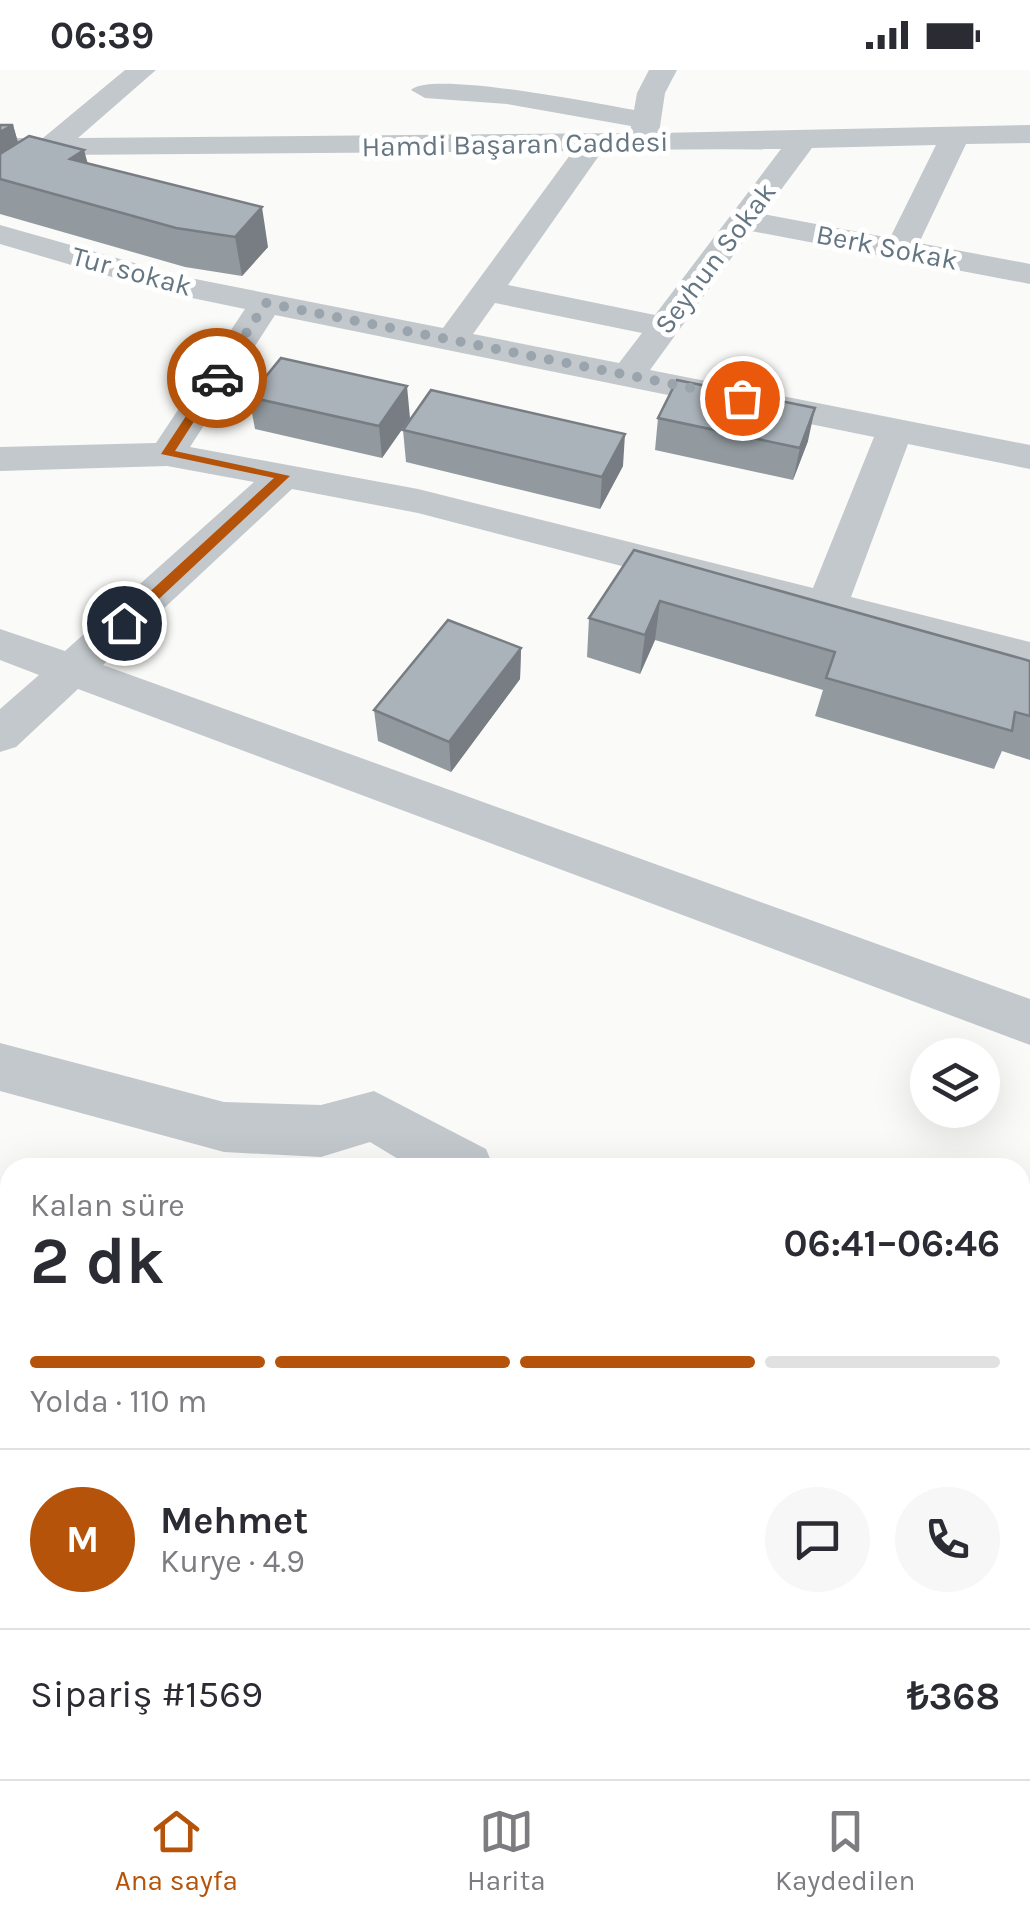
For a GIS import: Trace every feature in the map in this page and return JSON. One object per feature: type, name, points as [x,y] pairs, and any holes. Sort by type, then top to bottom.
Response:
[{"type":"street","points":[[0,188],[142,70]]},
{"type":"street","points":[[411,145],[427,75],[644,131],[664,70]]},
{"type":"street","name":"Hamdi Başaran Caddesi","points":[[0,147],[594,142],[644,131],[803,140],[1030,134]]},
{"type":"street","points":[[900,249],[955,137]]},
{"type":"street","name":"Seyhun Sokak","points":[[628,375],[803,140]]},
{"type":"street","points":[[451,341],[594,142]]},
{"type":"street","name":"Berk Sokak","points":[[744,220],[1030,274]]},
{"type":"street","name":"Tur sokak","points":[[0,234],[175,285],[1030,457]]},
{"type":"street","points":[[487,291],[663,327]]},
{"type":"street","points":[[167,454],[266,303]]},
{"type":"street","points":[[828,603],[895,430]]},
{"type":"street","points":[[0,459],[167,454],[418,501],[1030,657]]},
{"type":"street","points":[[0,736],[284,476]]},
{"type":"street","points":[[0,644],[478,816],[1030,1022]]},
{"type":"street","points":[[0,1067],[224,1128],[321,1132],[374,1116],[448,1158]]},
{"type":"building","points":[[29,136],[84,150],[70,159],[262,207],[235,237],[176,228],[0,179],[0,154]]},
{"type":"building","points":[[281,358],[407,386],[379,426],[249,397]]},
{"type":"building","points":[[677,380],[815,408],[800,448],[658,418]]},
{"type":"building","points":[[431,390],[625,434],[602,477],[403,430]]},
{"type":"building","points":[[634,550],[1030,661],[1030,716],[1015,712],[1012,731],[826,678],[835,652],[660,601],[645,635],[589,618]]},
{"type":"building","points":[[448,620],[521,648],[449,742],[374,710]]},
{"type":"way so far","points":[[217,378],[266,303],[742,398]]},
{"type":"route","points":[[124,623],[284,476],[167,454],[217,378]]}]
